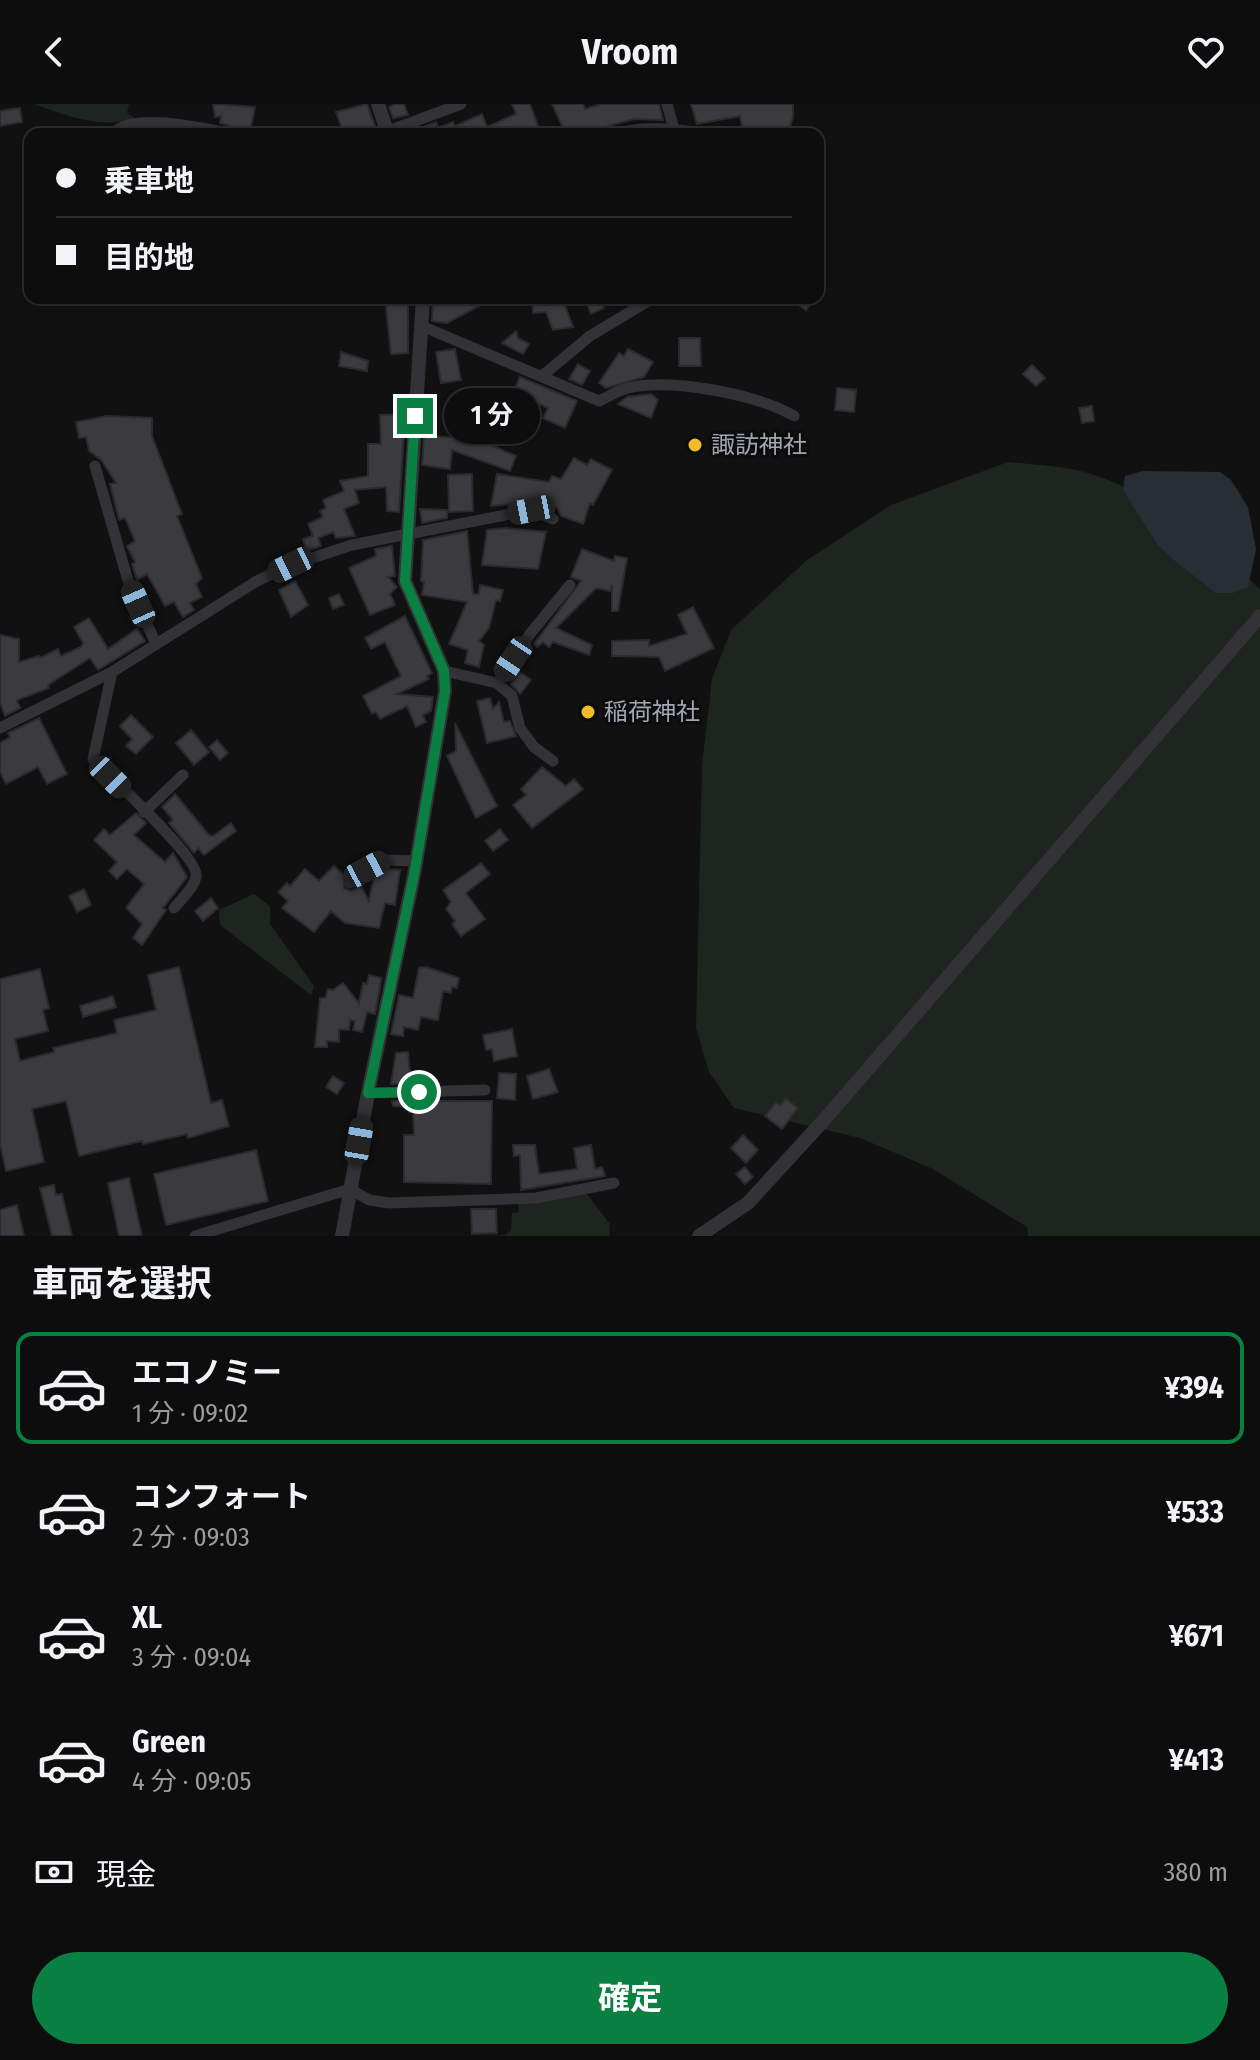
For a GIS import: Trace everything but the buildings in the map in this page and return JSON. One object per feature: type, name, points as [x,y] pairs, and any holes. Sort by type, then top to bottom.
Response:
[{"type":"street","points":[[378,104],[384,128]]},
{"type":"street","points":[[398,128],[461,104]]},
{"type":"street","points":[[667,104],[674,128]]},
{"type":"street","points":[[127,128],[156,123],[191,128]]},
{"type":"street","points":[[342,1236],[368,1093],[417,861],[445,691],[444,671],[405,581],[423,304]]},
{"type":"street","points":[[542,376],[590,336],[643,304]]},
{"type":"street","points":[[424,327],[599,401],[627,388],[714,391],[779,407],[794,416]]},
{"type":"street","points":[[95,466],[129,584],[156,644]]},
{"type":"street","points":[[0,728],[112,672],[291,565],[352,545],[531,510],[553,519]]},
{"type":"street","points":[[497,683],[570,585]]},
{"type":"street","points":[[699,1236],[748,1203],[874,1064],[1260,616]]},
{"type":"street","points":[[444,671],[497,683],[512,696],[520,728],[534,747],[553,761]]},
{"type":"street","points":[[112,672],[93,759],[183,850],[196,870],[196,879],[174,908]]},
{"type":"street","points":[[144,812],[183,775]]},
{"type":"street","points":[[350,883],[383,860],[417,861]]},
{"type":"street","points":[[368,1093],[485,1090]]},
{"type":"street","points":[[195,1236],[350,1189],[369,1200],[389,1203],[485,1201],[536,1198],[614,1183]]},
{"type":"shaded area","points":[[34,104],[129,104],[127,113],[136,119],[97,122]]},
{"type":"shaded area","points":[[1008,462],[1088,473],[1136,493],[1180,521],[1260,589],[1260,1236],[1028,1236],[1027,1227],[933,1169],[860,1138],[734,1108],[709,1072],[696,1028],[702,765],[712,679],[731,630],[807,560],[891,505]]},
{"type":"shaded area","points":[[1143,471],[1220,472],[1231,480],[1248,507],[1256,549],[1248,587],[1233,593],[1216,593],[1157,544],[1123,490],[1125,476]]},
{"type":"shaded area","points":[[254,894],[270,906],[270,924],[314,986],[311,995],[220,925],[219,910]]},
{"type":"shaded area","points":[[586,1193],[610,1224],[609,1236],[478,1236],[506,1235],[511,1230],[512,1213],[519,1212],[518,1202]]},
{"type":"place","name":"諏訪神社","points":[[695,445]]},
{"type":"place","name":"稲荷神社","points":[[588,712]]},
{"type":"route","points":[[415,416],[405,581],[424,631],[444,671],[445,691],[414,875],[368,1093],[419,1092]]}]
